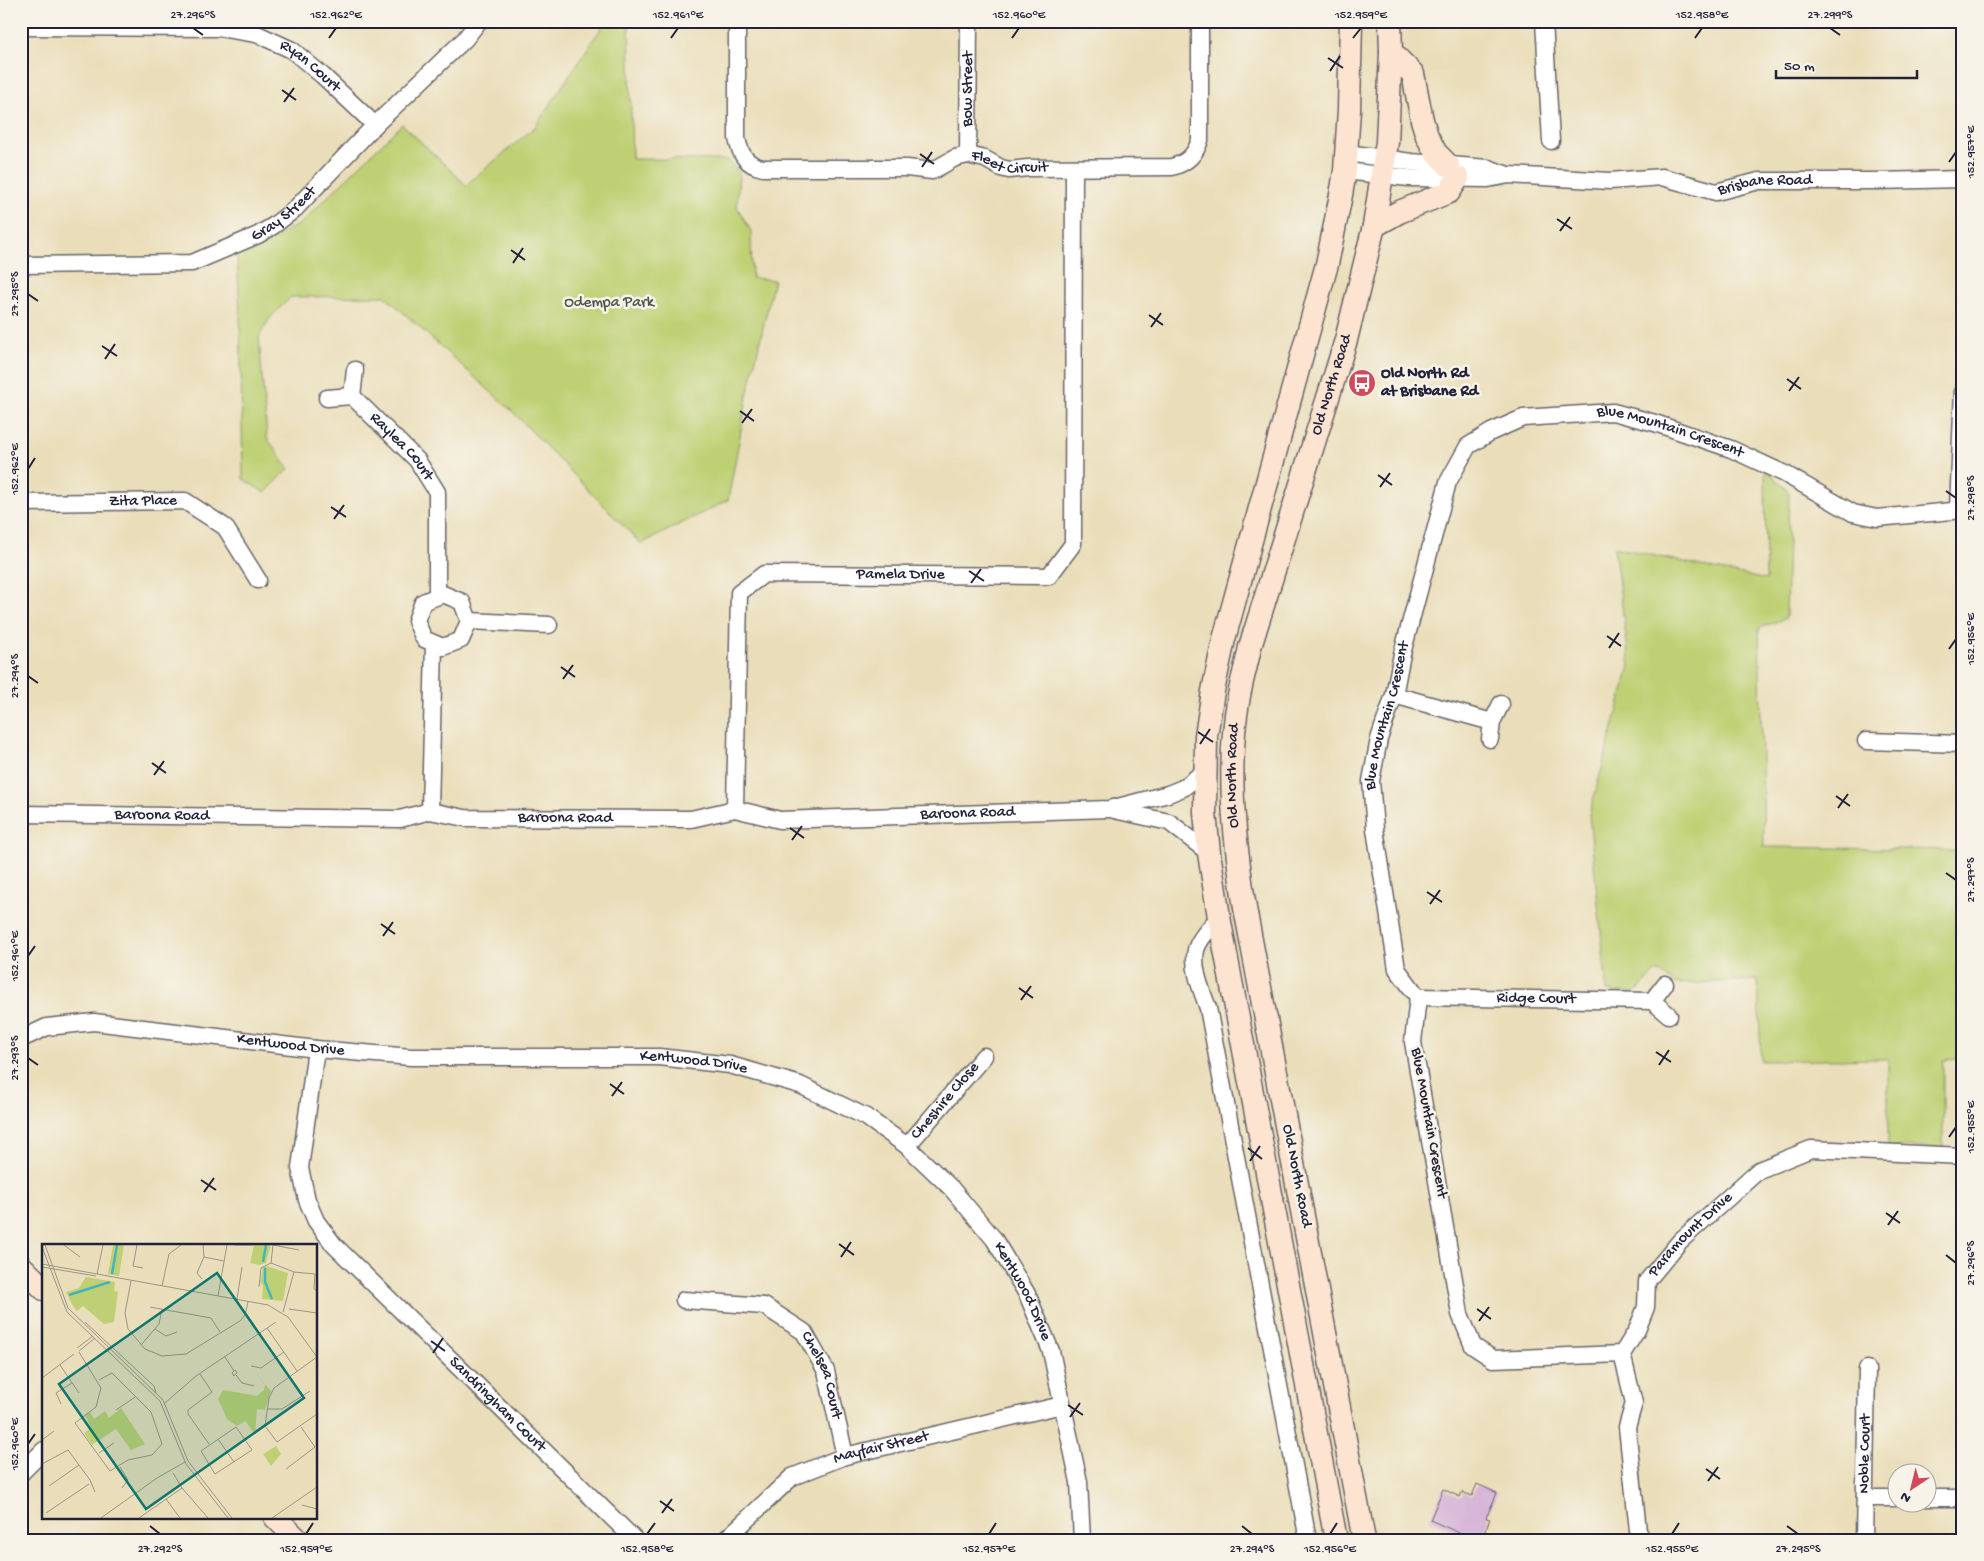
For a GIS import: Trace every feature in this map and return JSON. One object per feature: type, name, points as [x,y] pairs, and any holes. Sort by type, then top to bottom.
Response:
[{"type":"main road","name":"Old North Road","points":[[1336,1540],[1219,917],[1205,813],[1206,736],[1224,639],[1326,264],[1346,162],[1351,21]]},
{"type":"main road","name":"Old North Road","points":[[1364,1540],[1245,908],[1238,863],[1233,779],[1239,697],[1250,647],[1346,340],[1374,226],[1387,142],[1391,52],[1390,21]]},
{"type":"main road","points":[[1374,226],[1399,212],[1449,192],[1453,172],[1436,153],[1428,136],[1422,120],[1413,74],[1391,52]]},
{"type":"main road","points":[[21,1266],[42,1286]]},
{"type":"main road","points":[[276,1518],[298,1540]]},
{"type":"street","name":"Gray Street","points":[[21,265],[192,263],[258,235],[295,209],[375,125],[465,39],[479,21]]},
{"type":"street","name":"Fleet Circuit","points":[[737,21],[737,138],[742,155],[753,165],[770,168],[907,168],[932,171],[955,158],[968,155],[985,159],[1001,168],[1009,170],[1028,168],[1172,167],[1188,160],[1197,148],[1200,135],[1200,21]]},
{"type":"street","name":"Bow Street","points":[[968,21],[968,155]]},
{"type":"street","points":[[1544,21],[1551,141]]},
{"type":"street","name":"Ryan Court","points":[[21,27],[220,28],[257,34],[292,50],[375,125]]},
{"type":"street","name":"Brisbane Road","points":[[1346,162],[1453,172],[1488,168],[1509,175],[1610,181],[1662,177],[1716,192],[1759,181],[1963,179]]},
{"type":"street","name":"Pamela Drive","points":[[735,809],[739,593],[764,574],[1049,576],[1073,544],[1074,168]]},
{"type":"street","points":[[327,398],[352,396],[355,370]]},
{"type":"street","points":[[1960,509],[1963,389]]},
{"type":"street","name":"Raylea Court","points":[[352,396],[417,460],[437,492],[437,596]]},
{"type":"street","name":"Blue Mountain Crescent","points":[[1622,1354],[1493,1359],[1473,1346],[1460,1314],[1413,1042],[1418,997],[1397,969],[1375,829],[1371,781],[1379,739],[1394,696],[1402,654],[1448,482],[1468,446],[1491,432],[1523,418],[1613,412],[1655,423],[1731,449],[1785,474],[1853,513],[1876,518],[1960,509]]},
{"type":"street","name":"Zita Place","points":[[21,503],[185,501],[225,527],[258,580]]},
{"type":"street","points":[[442,594],[462,602],[469,621],[461,640],[442,647],[424,640],[416,620],[424,602],[437,596],[442,594]]},
{"type":"street","points":[[469,621],[549,625]]},
{"type":"street","points":[[430,811],[434,644]]},
{"type":"street","points":[[1394,696],[1492,722]]},
{"type":"street","points":[[1490,739],[1492,722],[1501,704]]},
{"type":"street","points":[[1866,741],[1963,744]]},
{"type":"street","name":"Baroona Road","points":[[1110,810],[1183,788],[1206,770]]},
{"type":"street","name":"Baroona Road","points":[[21,814],[400,819],[430,811],[465,818],[690,819],[735,809],[780,820],[1110,810],[1169,822],[1209,853]]},
{"type":"street","points":[[1219,917],[1201,940],[1196,950],[1198,981],[1208,1008],[1308,1540]]},
{"type":"street","points":[[1664,984],[1652,1001],[1668,1015]]},
{"type":"street","name":"Ridge Court","points":[[1418,997],[1652,1001]]},
{"type":"street","name":"Kentwood Drive","points":[[21,1039],[47,1027],[94,1022],[316,1049],[411,1057],[659,1056],[730,1065],[800,1085],[866,1117],[907,1146],[951,1188],[994,1239],[1026,1294],[1051,1351],[1079,1482],[1082,1540]]},
{"type":"street","name":"Sandringham Court","points":[[316,1049],[300,1168],[307,1200],[316,1221],[334,1245],[635,1540]]},
{"type":"street","name":"Cheshire Close","points":[[907,1146],[984,1056]]},
{"type":"street","name":"Paramount Drive","points":[[1622,1354],[1637,1330],[1646,1307],[1647,1280],[1680,1241],[1759,1170],[1811,1150],[1963,1156]]},
{"type":"street","name":"Chelsea Court","points":[[684,1300],[764,1306],[804,1332],[826,1370],[845,1456]]},
{"type":"street","points":[[1622,1354],[1634,1403],[1627,1427],[1639,1540]]},
{"type":"street","name":"Noble Court","points":[[1864,1540],[1867,1369]]},
{"type":"street","name":"Mayfair Street","points":[[725,1540],[792,1477],[845,1456],[1062,1405]]},
{"type":"street","points":[[21,1473],[42,1452]]},
{"type":"street","points":[[1866,1498],[1886,1498]]},
{"type":"street","points":[[1936,1498],[1963,1498]]},
{"type":"green space","name":"Odempa Park","points":[[606,21],[629,21],[632,159],[728,160],[739,173],[737,207],[751,231],[752,278],[774,280],[748,393],[728,500],[641,544],[513,412],[385,296],[291,297],[270,318],[259,337],[267,438],[289,469],[265,493],[243,479],[237,255],[300,224],[402,124],[466,185],[535,127]]},
{"type":"green space","points":[[1765,469],[1789,492],[1786,618],[1759,628],[1764,847],[1963,850],[1963,1059],[1943,1060],[1943,1148],[1888,1147],[1888,1059],[1761,1061],[1758,980],[1676,984],[1657,971],[1635,993],[1607,991],[1589,815],[1630,666],[1614,547],[1766,580]]},
{"type":"building","points":[[1477,1484],[1497,1493],[1486,1518],[1490,1519],[1481,1540],[1475,1540],[1430,1520],[1443,1489],[1460,1497],[1462,1492],[1472,1496]]},
{"type":"place","name":"Old North Rd at Brisbane Rd","points":[[1362,383]]}]
